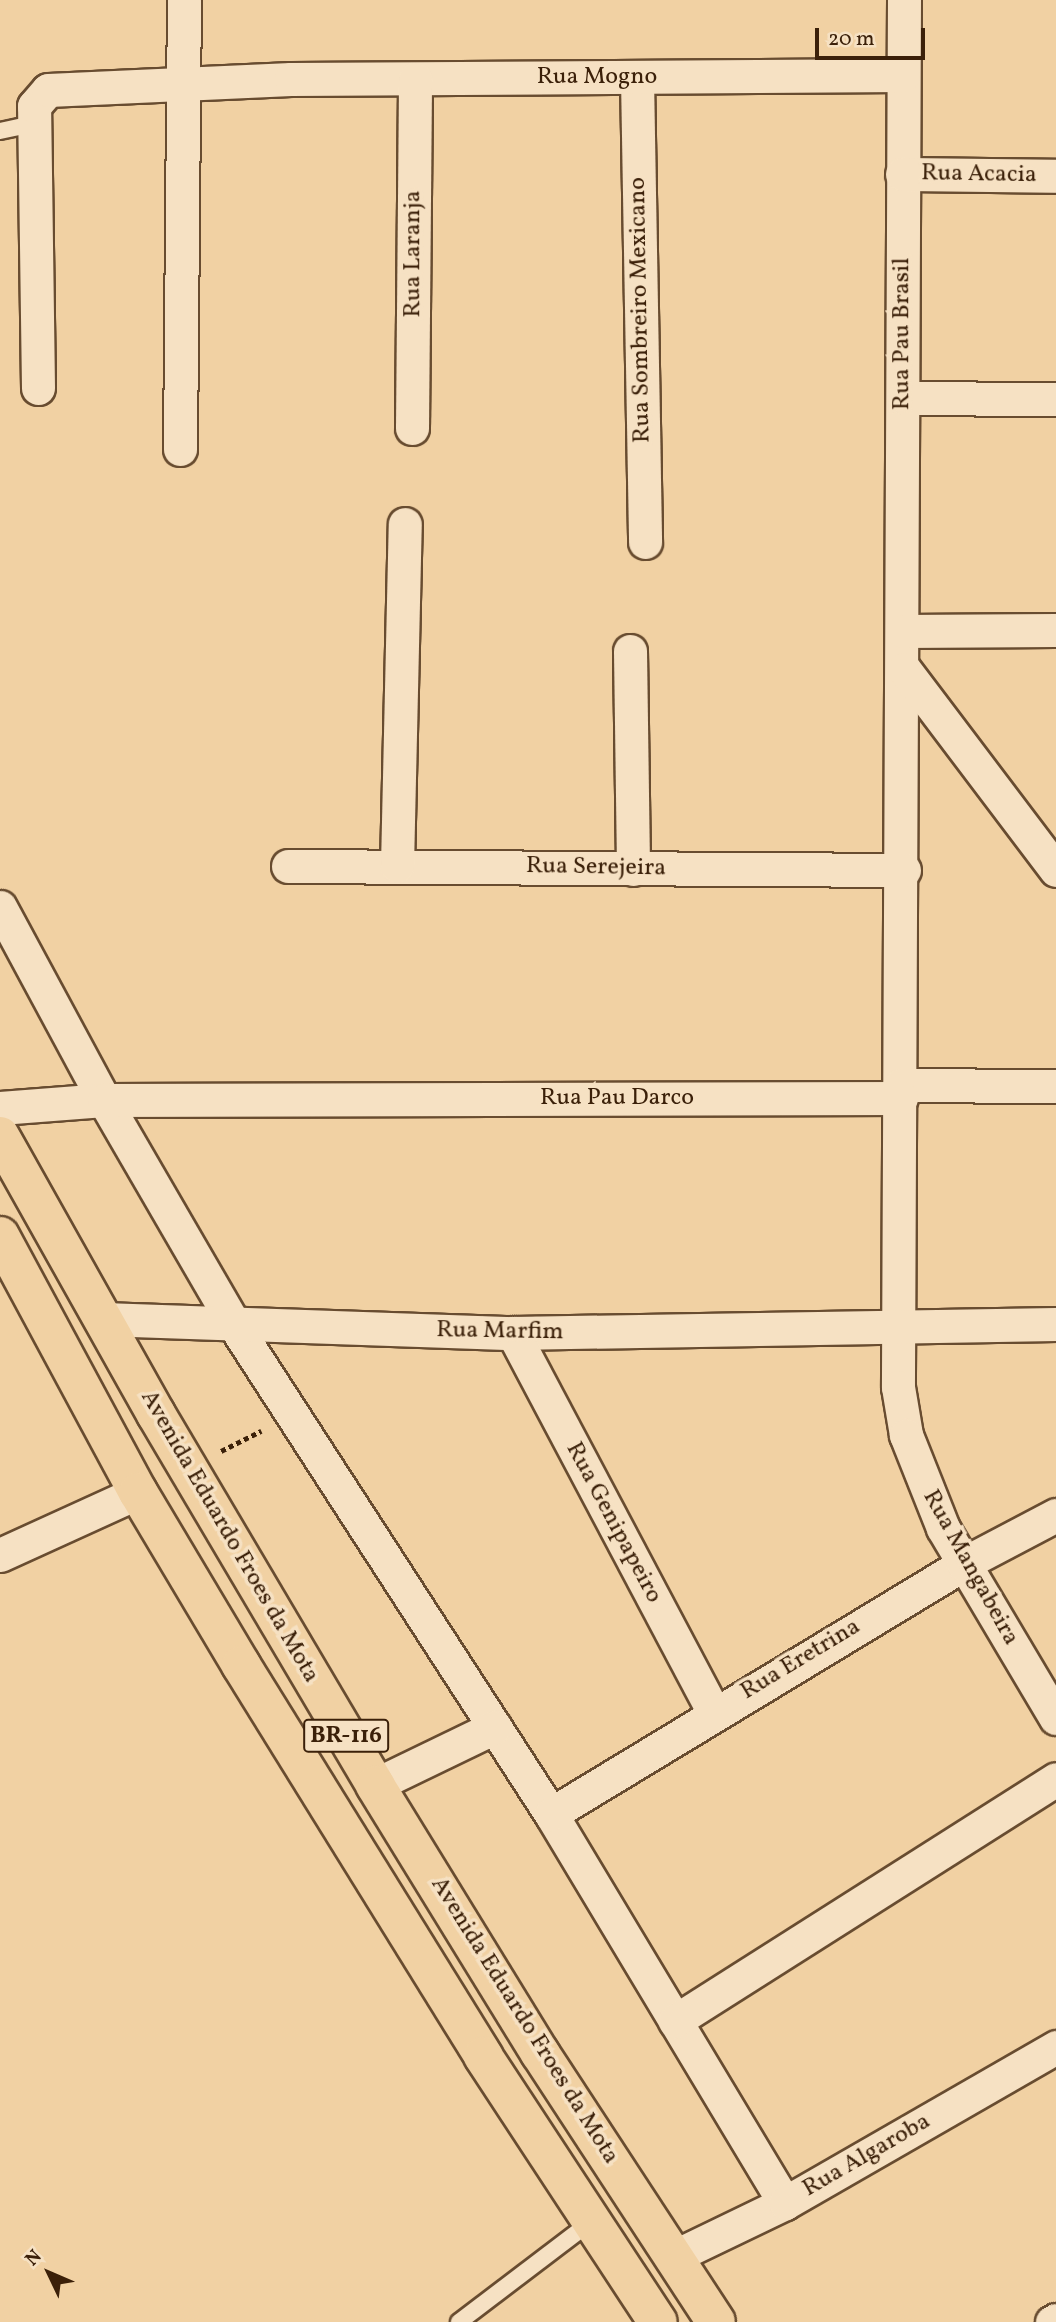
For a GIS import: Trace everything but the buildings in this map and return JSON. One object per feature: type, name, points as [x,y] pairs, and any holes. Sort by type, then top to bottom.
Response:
[{"type":"highway","name":"Avenida Eduardo Froes da Mota","points":[[0,1136],[103,1319],[375,1785],[540,2053],[716,2322]]},
{"type":"highway","name":"Avenida Eduardo Froes da Mota","points":[[0,1236],[138,1492],[483,2056],[592,2221],[653,2320]]},
{"type":"street","points":[[180,449],[184,0]]},
{"type":"street","name":"Rua Pau Brasil","points":[[904,0],[904,870]]},
{"type":"street","name":"Rua Mogno","points":[[33,124],[38,97],[58,86],[291,79],[903,75]]},
{"type":"street","name":"Rua Sombreiro Mexicano","points":[[637,78],[645,542]]},
{"type":"street","name":"Rua Laranja","points":[[412,428],[415,79]]},
{"type":"street","points":[[33,124],[38,387]]},
{"type":"street","name":"Rua Acacia","points":[[902,174],[1056,176]]},
{"type":"street","points":[[904,398],[1056,399]]},
{"type":"street","points":[[397,866],[405,524]]},
{"type":"street","points":[[904,631],[1056,629]]},
{"type":"street","points":[[630,651],[633,869]]},
{"type":"street","points":[[904,669],[1053,864]]},
{"type":"street","name":"Rua Serejeira","points":[[288,866],[904,870]]},
{"type":"street","points":[[896,1328],[904,870]]},
{"type":"street","points":[[0,907],[104,1100],[235,1326],[551,1814],[785,2203]]},
{"type":"street","name":"Rua Pau Darco","points":[[0,1108],[104,1100],[901,1092],[1056,1086]]},
{"type":"street","name":"Rua Marfim","points":[[103,1319],[235,1326],[513,1333],[1056,1324]]},
{"type":"street","name":"Rua Mangabeira","points":[[896,1328],[898,1387],[906,1435],[928,1496],[963,1564],[1056,1717]]},
{"type":"street","name":"Rua Genipapeiro","points":[[513,1333],[714,1712]]},
{"type":"street","points":[[0,1555],[138,1492]]},
{"type":"street","name":"Rua Eretrina","points":[[551,1814],[714,1712],[963,1564],[1056,1515]]},
{"type":"street","points":[[375,1785],[495,1727]]},
{"type":"street","points":[[676,2021],[1056,1779]]},
{"type":"street","name":"Rua Algaroba","points":[[673,2257],[785,2203],[1056,2047]]},
{"type":"lane","points":[[0,131],[33,124]]},
{"type":"lane","points":[[459,2322],[592,2221]]}]
